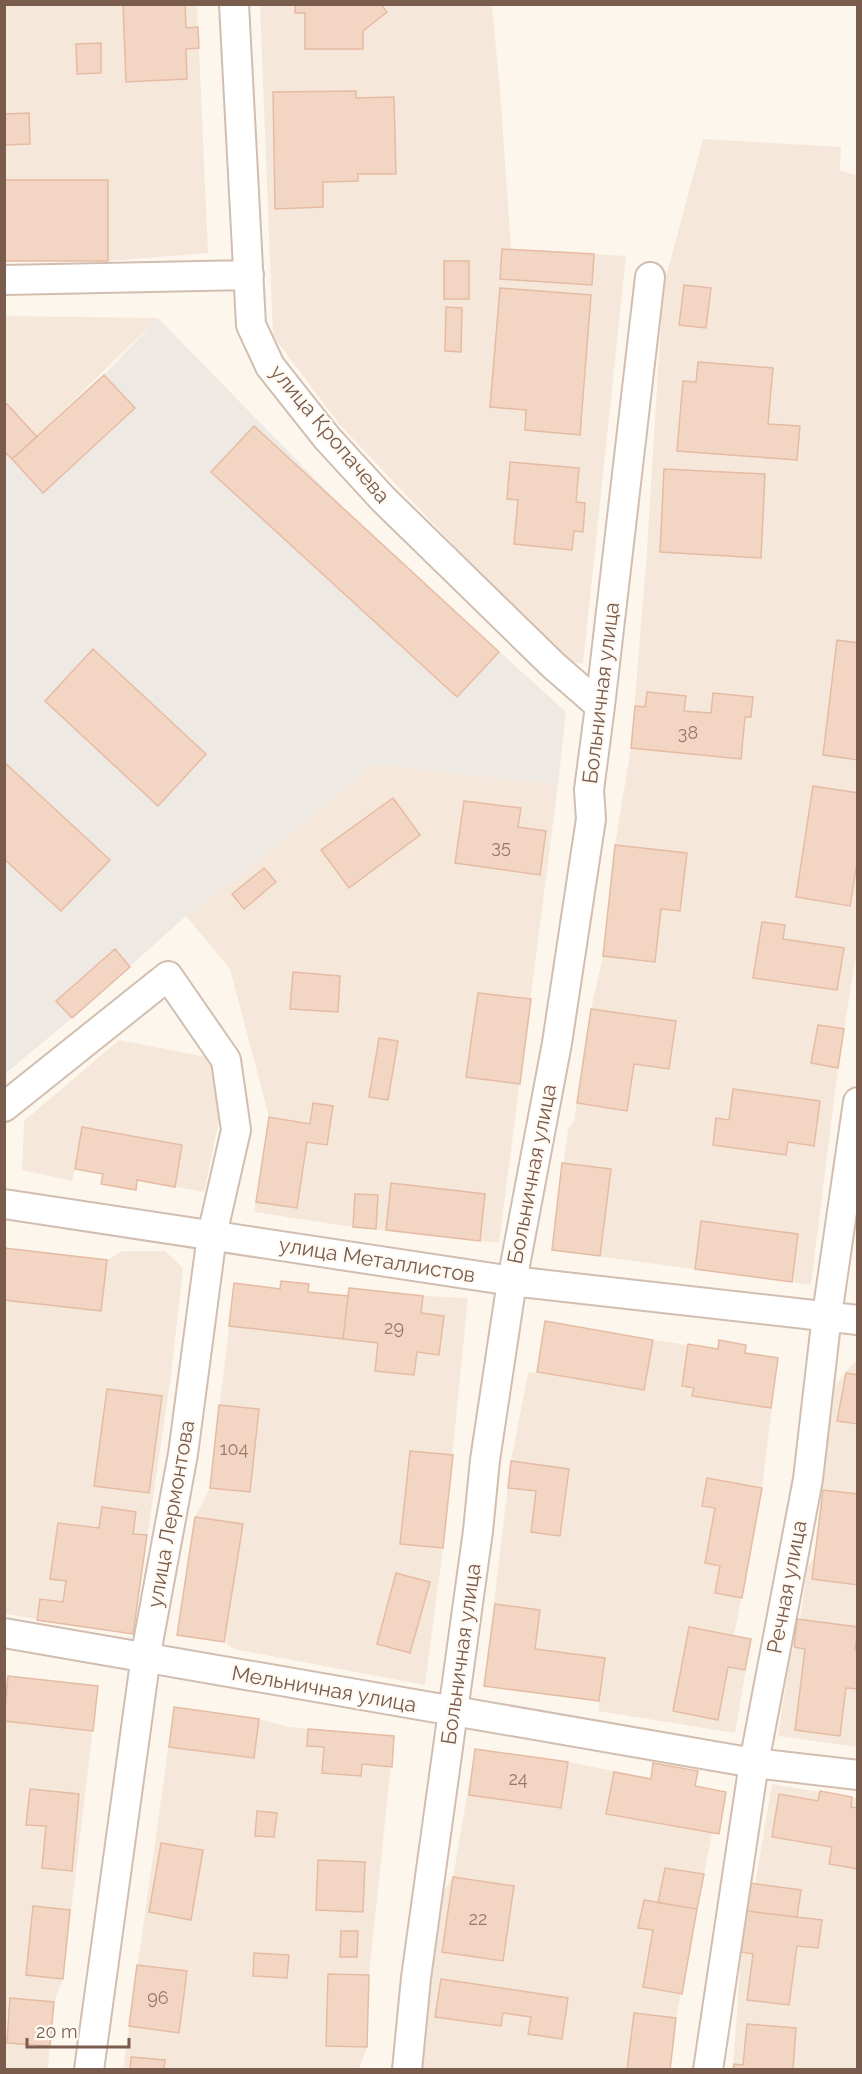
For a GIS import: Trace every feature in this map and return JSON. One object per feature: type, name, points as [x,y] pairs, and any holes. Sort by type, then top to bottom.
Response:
[{"type":"street","name":"улица Кропачева","points":[[234,4],[251,325],[270,366],[327,438],[391,507],[553,665],[600,706]]},
{"type":"street","points":[[4,280],[249,275]]},
{"type":"street","name":"Больничная улица","points":[[407,2070],[416,1978],[478,1531],[485,1460],[512,1281],[556,1043],[591,819],[589,790],[650,278]]},
{"type":"street","name":"улица Лермонтова","points":[[4,1107],[168,976],[226,1060],[236,1130],[212,1235],[183,1454],[147,1648],[90,2070]]},
{"type":"street","name":"Речная улица","points":[[708,2070],[754,1763],[808,1479],[827,1315],[858,1102]]},
{"type":"street","name":"улица Металлистов","points":[[4,1204],[512,1281],[858,1320]]},
{"type":"street","name":"Мельничная улица","points":[[4,1633],[754,1763],[858,1775]]},
{"type":"shaded area","points":[[4,5],[197,5],[208,253],[108,261],[5,261]]},
{"type":"shaded area","points":[[260,5],[492,5],[511,249],[626,256],[583,664],[563,661],[340,425],[273,336]]},
{"type":"shaded area","points":[[703,139],[841,147],[840,170],[858,176],[858,943],[838,1068],[811,1285],[552,1250],[568,1129],[574,1121],[591,1009],[603,956],[615,845],[631,748],[647,551],[663,288]]},
{"type":"shaded area","points":[[5,316],[158,318],[5,467]]},
{"type":"shaded area","points":[[158,318],[354,519],[566,712],[558,785],[375,764],[243,873],[186,916],[72,1018],[5,1074],[5,467],[104,375]]},
{"type":"shaded area","points":[[375,764],[558,785],[499,1243],[353,1227],[254,1212],[269,1117],[230,969],[186,916],[243,873]]},
{"type":"shaded area","points":[[119,1040],[212,1058],[219,1121],[204,1192],[137,1180],[136,1190],[103,1174],[75,1169],[72,1181],[22,1170],[24,1121]]},
{"type":"shaded area","points":[[4,1248],[107,1260],[122,1251],[165,1251],[183,1268],[171,1375],[133,1634],[5,1614]]},
{"type":"shaded area","points":[[281,1281],[309,1284],[308,1292],[348,1296],[349,1288],[468,1298],[443,1548],[425,1685],[234,1649],[224,1642],[177,1635],[195,1517],[210,1488],[234,1283],[280,1288]]},
{"type":"shaded area","points":[[545,1321],[653,1340],[778,1358],[762,1488],[734,1635],[751,1639],[735,1733],[598,1711],[599,1701],[484,1686],[511,1461],[528,1373],[537,1372]]},
{"type":"shaded area","points":[[854,1362],[857,1362],[857,1747],[778,1736],[790,1657],[800,1619],[808,1565],[815,1557],[834,1387]]},
{"type":"shaded area","points":[[4,1676],[98,1686],[63,1979],[54,2002],[48,2069],[5,2069]]},
{"type":"shaded area","points":[[174,1707],[259,1719],[290,1727],[394,1736],[369,1975],[367,2047],[359,2069],[123,2070]]},
{"type":"shaded area","points":[[475,1749],[568,1762],[650,1778],[653,1763],[698,1771],[695,1786],[726,1792],[719,1834],[712,1833],[676,2018],[670,2069],[417,2070],[444,1890],[453,1877]]},
{"type":"shaded area","points":[[772,1784],[857,1798],[857,2069],[733,2070],[741,1952],[750,1883],[755,1884]]},
{"type":"building","points":[[123,4],[185,4],[186,28],[198,27],[199,48],[186,49],[187,79],[126,82]]},
{"type":"building","points":[[295,4],[381,4],[387,12],[363,31],[363,49],[305,49],[305,13],[295,13]]},
{"type":"building","points":[[101,43],[101,73],[77,74],[76,44]]},
{"type":"building","points":[[356,91],[356,98],[394,97],[396,174],[358,174],[358,181],[323,182],[323,207],[275,209],[273,92]]},
{"type":"building","points":[[29,113],[30,144],[4,145],[4,114]]},
{"type":"building","points":[[4,180],[108,180],[108,261],[4,261]]},
{"type":"building","points":[[502,249],[594,254],[592,285],[500,279]]},
{"type":"building","points":[[444,261],[469,261],[469,299],[444,299]]},
{"type":"building","points":[[684,285],[711,288],[706,328],[679,325]]},
{"type":"building","points":[[500,288],[591,295],[580,435],[525,430],[526,410],[490,407]]},
{"type":"building","points":[[446,307],[462,308],[461,352],[445,351]]},
{"type":"building","points":[[698,362],[773,368],[768,424],[800,426],[797,460],[677,451],[683,381],[696,382]]},
{"type":"building","points":[[104,375],[135,408],[43,493],[12,459]]},
{"type":"building","points":[[7,404],[37,437],[12,459],[4,451],[4,406]]},
{"type":"building","points":[[254,426],[499,652],[457,697],[211,472]]},
{"type":"building","points":[[510,462],[579,468],[576,502],[585,503],[583,532],[574,531],[572,550],[514,544],[518,500],[507,499]]},
{"type":"building","points":[[664,469],[765,474],[761,558],[660,552]]},
{"type":"building","points":[[837,640],[858,643],[858,760],[823,755]]},
{"type":"building","points":[[93,649],[206,754],[158,806],[45,701]]},
{"type":"building","points":[[647,692],[686,696],[684,711],[711,713],[713,693],[753,697],[751,717],[745,717],[741,759],[631,748],[635,706],[645,707]]},
{"type":"building","points":[[4,762],[110,860],[61,911],[4,859]]},
{"type":"building","points":[[813,786],[858,793],[858,857],[850,906],[796,897]]},
{"type":"building","points":[[393,798],[420,835],[349,888],[321,850]]},
{"type":"building","points":[[464,801],[521,808],[518,827],[546,831],[540,875],[455,863]]},
{"type":"building","points":[[615,845],[687,853],[680,911],[661,909],[655,962],[603,956]]},
{"type":"building","points":[[264,868],[276,882],[244,909],[232,894]]},
{"type":"building","points":[[762,922],[785,925],[783,939],[844,948],[837,990],[753,978]]},
{"type":"building","points":[[115,949],[130,967],[72,1018],[56,1001]]},
{"type":"building","points":[[293,972],[340,976],[338,1012],[290,1009]]},
{"type":"building","points":[[478,993],[531,999],[520,1084],[466,1077]]},
{"type":"building","points":[[591,1009],[676,1021],[669,1069],[634,1064],[627,1111],[577,1103]]},
{"type":"building","points":[[818,1025],[844,1029],[838,1068],[811,1063]]},
{"type":"building","points":[[379,1038],[398,1041],[388,1100],[369,1097]]},
{"type":"building","points":[[733,1089],[820,1101],[814,1146],[788,1142],[786,1155],[713,1145],[716,1118],[729,1120]]},
{"type":"building","points":[[313,1103],[333,1106],[327,1145],[307,1142],[297,1208],[256,1202],[269,1117],[310,1124]]},
{"type":"building","points":[[82,1127],[182,1145],[175,1187],[137,1180],[136,1190],[101,1184],[103,1174],[75,1169]]},
{"type":"building","points":[[562,1163],[611,1169],[600,1256],[552,1250]]},
{"type":"building","points":[[391,1183],[485,1194],[480,1241],[386,1230]]},
{"type":"building","points":[[355,1194],[378,1195],[376,1229],[353,1227]]},
{"type":"building","points":[[701,1221],[798,1234],[792,1282],[695,1269]]},
{"type":"building","points":[[4,1248],[107,1260],[101,1311],[4,1300]]},
{"type":"building","points":[[281,1281],[309,1284],[308,1292],[348,1296],[343,1339],[229,1326],[234,1283],[280,1289]]},
{"type":"building","points":[[349,1288],[423,1296],[421,1313],[444,1316],[439,1355],[417,1352],[414,1375],[375,1371],[378,1343],[343,1339]]},
{"type":"building","points":[[545,1321],[653,1340],[644,1390],[537,1372]]},
{"type":"building","points":[[719,1340],[746,1345],[745,1353],[778,1358],[771,1408],[692,1396],[694,1388],[682,1386],[688,1344],[718,1349]]},
{"type":"building","points":[[846,1373],[858,1375],[858,1424],[837,1421]]},
{"type":"building","points":[[107,1389],[162,1396],[149,1493],[94,1486]]},
{"type":"building","points":[[219,1405],[259,1409],[250,1492],[210,1488]]},
{"type":"building","points":[[410,1451],[453,1455],[443,1548],[400,1544]]},
{"type":"building","points":[[511,1461],[569,1469],[560,1536],[531,1532],[536,1491],[508,1488]]},
{"type":"building","points":[[707,1478],[762,1488],[742,1598],[715,1593],[720,1566],[705,1563],[715,1508],[702,1506]]},
{"type":"building","points":[[823,1490],[858,1494],[858,1585],[812,1579]]},
{"type":"building","points":[[102,1507],[136,1512],[133,1534],[147,1535],[133,1634],[37,1620],[40,1599],[63,1602],[66,1581],[50,1579],[58,1523],[99,1528]]},
{"type":"building","points":[[195,1517],[243,1524],[224,1642],[177,1635]]},
{"type":"building","points":[[396,1573],[430,1582],[410,1653],[377,1644]]},
{"type":"building","points":[[495,1604],[540,1610],[535,1649],[605,1658],[599,1701],[484,1686]]},
{"type":"building","points":[[797,1619],[858,1627],[855,1650],[858,1650],[858,1689],[846,1688],[840,1736],[795,1730],[805,1649],[794,1647]]},
{"type":"building","points":[[689,1627],[751,1639],[745,1670],[728,1667],[718,1720],[673,1711]]},
{"type":"building","points":[[8,1676],[98,1686],[93,1731],[4,1721]]},
{"type":"building","points":[[174,1707],[259,1719],[254,1758],[169,1747]]},
{"type":"building","points":[[308,1729],[394,1736],[392,1767],[362,1764],[361,1776],[322,1773],[324,1747],[307,1746]]},
{"type":"building","points":[[475,1749],[568,1762],[561,1808],[469,1795]]},
{"type":"building","points":[[653,1763],[698,1771],[695,1786],[726,1792],[719,1834],[606,1814],[614,1772],[651,1779]]},
{"type":"building","points":[[30,1789],[79,1794],[72,1871],[42,1868],[46,1826],[26,1825]]},
{"type":"building","points":[[820,1791],[852,1797],[851,1807],[858,1808],[858,1869],[829,1864],[832,1847],[772,1837],[779,1794],[818,1801]]},
{"type":"building","points":[[257,1811],[277,1813],[274,1837],[255,1836]]},
{"type":"building","points":[[161,1843],[203,1850],[191,1920],[149,1912]]},
{"type":"building","points":[[318,1860],[365,1862],[363,1912],[316,1910]]},
{"type":"building","points":[[665,1868],[704,1874],[697,1909],[658,1903]]},
{"type":"building","points":[[453,1877],[514,1886],[503,1961],[442,1952]]},
{"type":"building","points":[[750,1883],[801,1890],[797,1917],[746,1911]]},
{"type":"building","points":[[644,1900],[697,1909],[682,1994],[643,1987],[653,1930],[638,1928]]},
{"type":"building","points":[[33,1906],[70,1910],[63,1979],[26,1975]]},
{"type":"building","points":[[746,1911],[822,1920],[818,1948],[797,1946],[789,2005],[747,2000],[753,1954],[741,1952]]},
{"type":"building","points":[[341,1931],[358,1931],[357,1957],[340,1957]]},
{"type":"building","points":[[254,1953],[289,1955],[287,1978],[253,1976]]},
{"type":"building","points":[[137,1965],[187,1971],[179,2033],[129,2026]]},
{"type":"building","points":[[328,1974],[369,1975],[367,2047],[326,2046]]},
{"type":"building","points":[[441,1979],[568,1998],[562,2039],[528,2034],[531,2017],[503,2013],[501,2026],[435,2017]]},
{"type":"building","points":[[10,1998],[54,2002],[50,2046],[7,2043]]},
{"type":"building","points":[[634,2013],[676,2018],[670,2070],[627,2070]]},
{"type":"building","points":[[747,2024],[796,2028],[793,2069],[733,2070],[734,2064],[743,2065]]},
{"type":"building","points":[[131,2057],[165,2060],[164,2070],[130,2070]]}]
